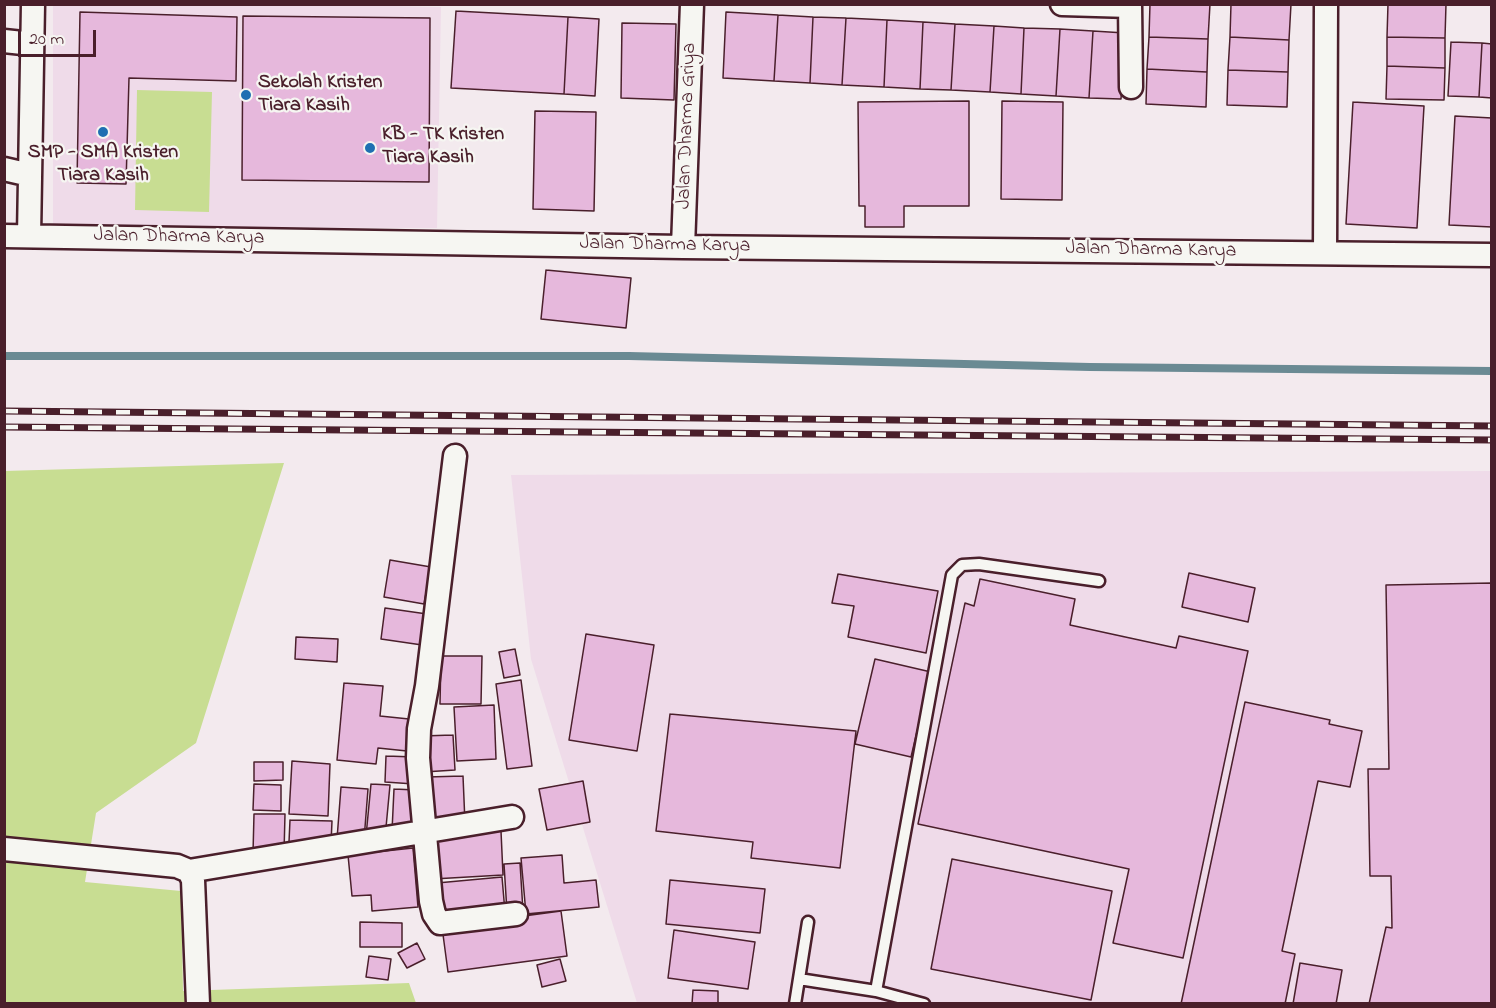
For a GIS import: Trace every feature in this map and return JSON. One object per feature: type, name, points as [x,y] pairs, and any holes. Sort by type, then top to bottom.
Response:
[{"type":"street","points":[[29,231],[33,4]]},
{"type":"street","name":"Jalan Dharma Griya","points":[[683,247],[692,4]]},
{"type":"street","points":[[1062,4],[1130,5],[1131,87]]},
{"type":"street","points":[[1325,253],[1326,4]]},
{"type":"street","points":[[4,41],[32,45]]},
{"type":"street","points":[[4,169],[30,176]]},
{"type":"street","name":"Jalan Dharma Karya","points":[[4,236],[29,231],[683,247],[1491,255]]},
{"type":"street","points":[[455,456],[427,686],[419,729],[418,758],[431,901],[434,914],[440,923],[516,914]]},
{"type":"street","points":[[4,849],[177,866],[189,871],[512,817]]},
{"type":"street","points":[[189,871],[193,880],[198,1004]]},
{"type":"lane","points":[[876,991],[952,575],[962,565],[980,564],[1099,581]]},
{"type":"lane","points":[[795,1004],[808,922]]},
{"type":"lane","points":[[799,979],[876,991],[924,1004]]},
{"type":"shaded area","name":"Sekolah Kristen Tiara Kasih","points":[[301,4],[441,7],[437,228],[53,227],[53,5]]},
{"type":"shaded area","points":[[1491,471],[1491,1003],[637,1003],[531,659],[511,475]]},
{"type":"green space","points":[[137,90],[212,92],[209,212],[135,210]]},
{"type":"green space","points":[[284,463],[196,743],[96,813],[85,882],[181,891],[183,991],[409,983],[416,1003],[5,1003],[4,471]]},
{"type":"building","points":[[1150,4],[1210,4],[1208,39],[1149,37]]},
{"type":"building","points":[[1231,4],[1291,4],[1289,40],[1230,37]]},
{"type":"building","points":[[1388,4],[1446,4],[1445,38],[1387,37]]},
{"type":"building","points":[[456,11],[568,17],[564,94],[451,88]]},
{"type":"building","name":"SMP - SMA Kristen Tiara Kasih","points":[[80,12],[237,17],[236,81],[129,78],[126,184],[77,183]]},
{"type":"building","points":[[726,12],[778,15],[774,81],[723,78]]},
{"type":"building","points":[[778,15],[813,17],[810,83],[774,81]]},
{"type":"building","points":[[243,16],[430,18],[429,182],[242,180]]},
{"type":"building","points":[[568,17],[599,19],[595,96],[564,94]]},
{"type":"building","points":[[813,17],[846,18],[842,85],[810,83]]},
{"type":"building","points":[[846,18],[887,20],[884,87],[842,85]]},
{"type":"building","points":[[887,20],[923,22],[920,89],[884,87]]},
{"type":"building","points":[[923,22],[955,24],[951,90],[920,89]]},
{"type":"building","points":[[622,23],[676,24],[674,100],[621,98]]},
{"type":"building","points":[[955,24],[994,26],[990,92],[951,90]]},
{"type":"building","points":[[994,26],[1024,28],[1021,94],[990,92]]},
{"type":"building","points":[[1024,28],[1060,29],[1056,96],[1021,94]]},
{"type":"building","points":[[1060,29],[1093,31],[1089,98],[1056,96]]},
{"type":"building","points":[[1093,31],[1125,33],[1121,99],[1089,98]]},
{"type":"building","points":[[1149,37],[1208,39],[1207,72],[1147,69]]},
{"type":"building","points":[[1230,37],[1289,40],[1288,72],[1228,70]]},
{"type":"building","points":[[1387,37],[1445,38],[1445,68],[1387,66]]},
{"type":"building","points":[[1451,42],[1482,43],[1479,97],[1448,96]]},
{"type":"building","points":[[1482,43],[1492,44],[1492,98],[1479,97]]},
{"type":"building","points":[[1387,66],[1445,68],[1444,100],[1386,99]]},
{"type":"building","points":[[1147,69],[1207,72],[1206,107],[1146,104]]},
{"type":"building","points":[[1228,70],[1288,72],[1287,107],[1227,105]]},
{"type":"building","points":[[969,101],[969,206],[904,206],[904,227],[865,227],[865,206],[859,206],[858,102]]},
{"type":"building","points":[[1002,101],[1063,102],[1062,200],[1001,199]]},
{"type":"building","points":[[1353,102],[1424,106],[1417,228],[1346,224]]},
{"type":"building","points":[[535,111],[596,112],[594,211],[533,209]]},
{"type":"building","points":[[1455,116],[1492,118],[1492,227],[1449,225]]},
{"type":"building","points":[[546,270],[631,278],[626,328],[541,319]]},
{"type":"building","points":[[390,560],[431,567],[424,604],[384,597]]},
{"type":"building","points":[[1189,573],[1255,588],[1248,622],[1182,607]]},
{"type":"building","points":[[838,574],[938,591],[926,653],[848,637],[854,606],[832,603]]},
{"type":"building","points":[[980,579],[1075,599],[1070,625],[1176,648],[1179,636],[1248,651],[1183,958],[1113,943],[1129,869],[918,824],[965,603],[974,606]]},
{"type":"building","points":[[1492,583],[1492,1004],[1369,1004],[1386,927],[1392,928],[1391,876],[1370,876],[1368,769],[1389,769],[1386,585]]},
{"type":"building","points":[[385,608],[434,615],[429,646],[381,639]]},
{"type":"building","points":[[586,634],[654,645],[637,751],[569,740]]},
{"type":"building","points":[[296,637],[338,639],[337,662],[295,659]]},
{"type":"building","points":[[515,649],[520,675],[504,678],[499,652]]},
{"type":"building","points":[[441,656],[482,656],[481,704],[440,704]]},
{"type":"building","points":[[875,659],[931,672],[911,757],[855,744]]},
{"type":"building","points":[[521,680],[532,766],[507,769],[496,684]]},
{"type":"building","points":[[344,683],[383,686],[380,716],[409,719],[407,751],[378,748],[376,764],[337,760]]},
{"type":"building","points":[[1245,702],[1330,720],[1329,724],[1362,731],[1350,787],[1318,781],[1282,951],[1295,954],[1285,1004],[1181,1004]]},
{"type":"building","points":[[494,705],[496,759],[457,761],[454,707]]},
{"type":"building","points":[[670,714],[856,731],[840,868],[751,858],[753,842],[656,831]]},
{"type":"building","points":[[453,735],[455,770],[424,772],[422,736]]},
{"type":"building","points":[[386,756],[415,757],[414,784],[385,782]]},
{"type":"building","points":[[292,761],[330,764],[328,816],[289,814]]},
{"type":"building","points":[[254,762],[283,762],[283,780],[254,781]]},
{"type":"building","points":[[463,776],[465,823],[428,824],[427,777]]},
{"type":"building","points":[[583,781],[590,822],[547,830],[539,789]]},
{"type":"building","points":[[254,784],[281,785],[281,811],[253,810]]},
{"type":"building","points":[[371,784],[390,785],[385,838],[366,836]]},
{"type":"building","points":[[341,787],[368,789],[364,840],[337,839]]},
{"type":"building","points":[[394,789],[416,790],[414,832],[392,831]]},
{"type":"building","points":[[254,814],[285,814],[284,853],[253,853]]},
{"type":"building","points":[[290,820],[332,821],[331,844],[289,842]]},
{"type":"building","points":[[501,831],[503,875],[433,879],[431,834]]},
{"type":"building","points":[[413,848],[418,907],[372,911],[371,895],[352,896],[348,855]]},
{"type":"building","points":[[562,855],[564,883],[596,880],[599,907],[526,914],[521,858]]},
{"type":"building","points":[[952,859],[1112,891],[1091,1000],[931,969]]},
{"type":"building","points":[[520,863],[523,911],[507,912],[504,864]]},
{"type":"building","points":[[502,877],[505,912],[441,918],[437,883]]},
{"type":"building","points":[[670,880],[765,889],[760,933],[666,924]]},
{"type":"building","points":[[561,911],[567,956],[448,972],[442,927]]},
{"type":"building","points":[[360,922],[402,923],[402,947],[360,947]]},
{"type":"building","points":[[674,930],[755,942],[748,989],[668,978]]},
{"type":"building","points":[[417,943],[425,959],[407,968],[398,953]]},
{"type":"building","points":[[369,956],[391,959],[388,980],[366,977]]},
{"type":"building","points":[[560,959],[566,981],[542,987],[537,965]]},
{"type":"building","points":[[1300,963],[1342,970],[1336,1004],[1293,1004]]},
{"type":"building","points":[[693,990],[718,991],[718,1004],[692,1004]]},
{"type":"waterway","points":[[4,356],[629,356],[1090,367],[1492,371]]},
{"type":"railway","points":[[4,411],[1492,426]]},
{"type":"railway","points":[[4,427],[1492,440]]},
{"type":"place","name":"Sekolah Kristen Tiara Kasih","points":[[246,95]]},
{"type":"place","name":"SMP - SMA Kristen Tiara Kasih","points":[[103,132]]},
{"type":"place","name":"KB - TK Kristen Tiara Kasih","points":[[370,148]]}]
